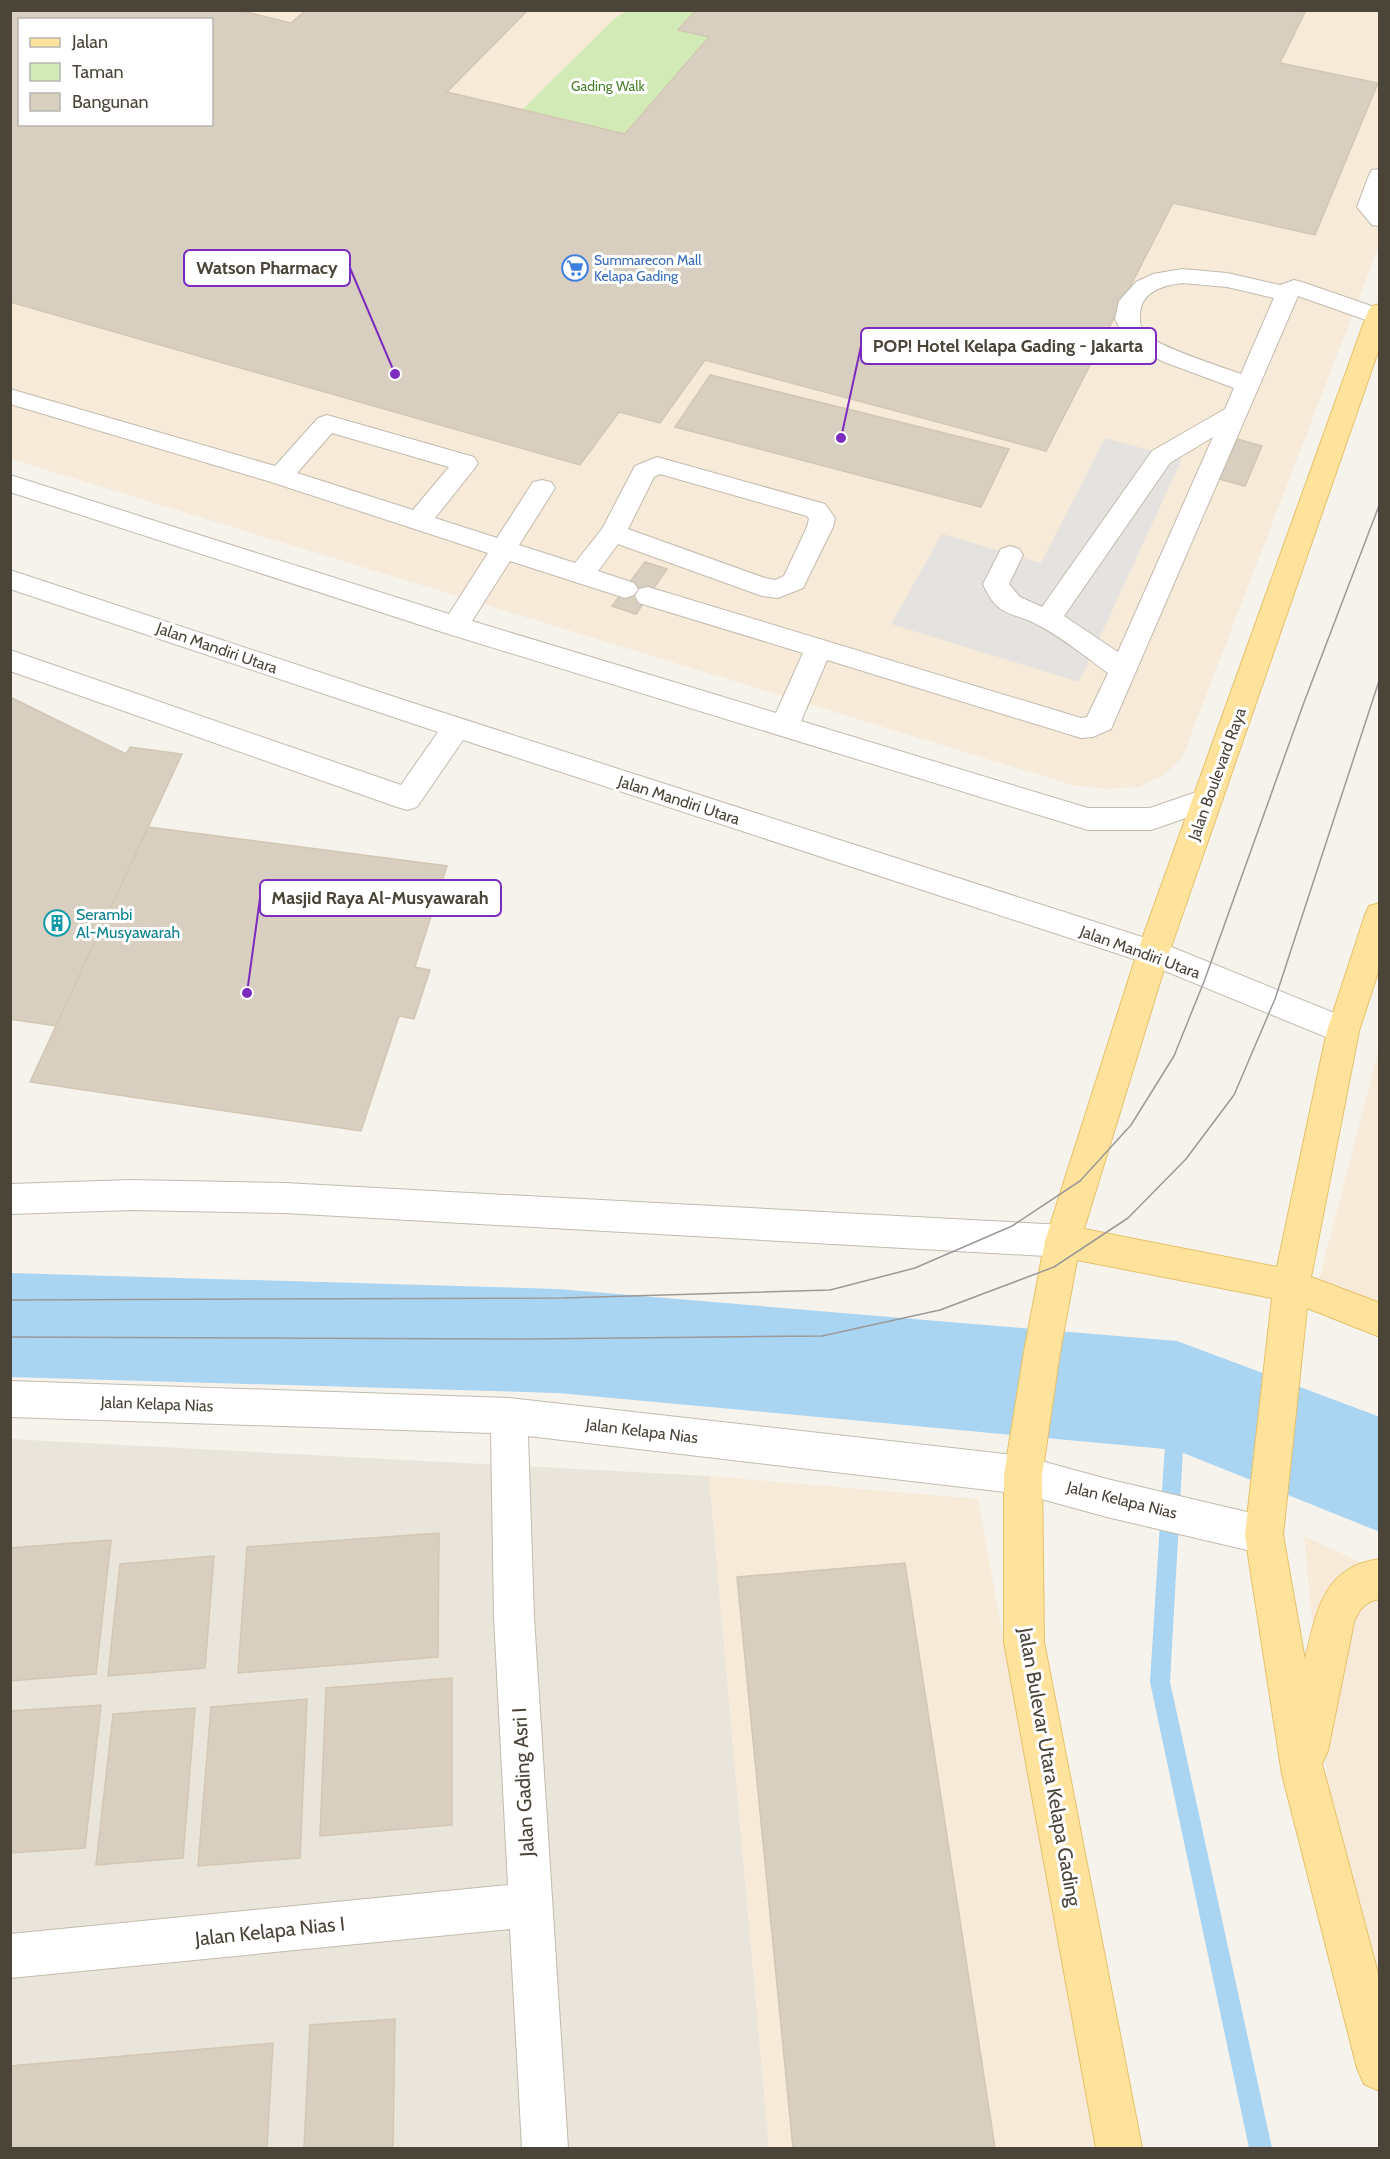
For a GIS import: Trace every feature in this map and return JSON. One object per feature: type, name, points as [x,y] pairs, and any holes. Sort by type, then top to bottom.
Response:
[{"type":"main road","name":"Jalan Boulevard Raya","points":[[1063,1241],[1153,953],[1378,314]]},
{"type":"main road","points":[[1380,915],[1343,1031],[1291,1286],[1287,1343],[1271,1459],[1264,1535],[1303,1774],[1380,2068]]},
{"type":"main road","points":[[1063,1241],[1291,1286],[1380,1320]]},
{"type":"main road","name":"Jalan Bulevar Utara Kelapa Gading","points":[[1063,1241],[1042,1352],[1025,1461],[1024,1642],[1119,2148]]},
{"type":"main road","points":[[1303,1774],[1329,1643],[1346,1595],[1366,1580],[1380,1579]]},
{"type":"street","points":[[1380,175],[1368,207],[1380,220]]},
{"type":"street","points":[[1248,385],[1173,357],[1136,339],[1127,319],[1131,302],[1144,287],[1174,275],[1218,278],[1287,294]]},
{"type":"street","points":[[10,418],[21,398],[280,476],[580,575],[818,649],[919,677],[1081,728],[1093,728],[1101,722],[1290,288],[1294,287],[1378,314]]},
{"type":"street","points":[[1048,618],[1161,457],[1234,414]]},
{"type":"street","points":[[280,476],[327,423],[465,463],[419,520]]},
{"type":"street","points":[[580,575],[613,533],[644,472],[657,465],[816,510],[822,518],[794,582],[778,589],[762,587],[613,533]]},
{"type":"street","points":[[10,483],[455,626],[1088,819],[1151,819],[1208,799]]},
{"type":"street","points":[[455,626],[542,488]]},
{"type":"street","points":[[1010,555],[996,584],[1000,596],[1015,607],[1048,618],[1124,670]]},
{"type":"street","name":"Jalan Mandiri Utara","points":[[10,579],[456,728],[1153,953],[1343,1031]]},
{"type":"street","points":[[785,726],[818,649]]},
{"type":"street","points":[[10,660],[407,799],[456,728]]},
{"type":"street","points":[[10,1199],[132,1195],[285,1198],[1063,1241]]},
{"type":"street","name":"Jalan Kelapa Nias","points":[[10,1399],[509,1416],[1025,1461],[1107,1498],[1264,1535]]},
{"type":"street","name":"Jalan Gading Asri I","points":[[509,1416],[514,1617],[545,2148]]},
{"type":"street","name":"Jalan Kelapa Nias I","points":[[10,1956],[530,1905]]},
{"type":"shaded area","points":[[10,11],[1379,11],[1379,246],[1182,758],[1164,775],[1138,787],[1106,789],[1072,785],[11,459]]},
{"type":"shaded area","points":[[1105,438],[1182,459],[1079,682],[891,624],[942,534],[1041,563]]},
{"type":"shaded area","points":[[1379,1049],[1379,1324],[1314,1299]]},
{"type":"shaded area","points":[[10,1439],[709,1476],[769,2148],[11,2148]]},
{"type":"shaded area","points":[[709,1476],[978,1499],[1095,2148],[769,2148]]},
{"type":"shaded area","points":[[1304,1536],[1379,1571],[1379,1980],[1328,1786]]},
{"type":"green space","name":"Gading Walk","points":[[627,11],[696,11],[679,30],[709,37],[625,134],[522,110],[614,19]]},
{"type":"building","name":"Summarecon Mall Kelapa Gading","points":[[10,10],[528,10],[447,92],[625,134],[709,37],[678,30],[696,10],[1306,10],[1280,63],[1378,83],[1315,235],[1173,203],[1046,451],[705,360],[660,423],[619,412],[580,465],[10,302]]},
{"type":"building","points":[[239,10],[306,10],[291,23]]},
{"type":"building","points":[[710,375],[1009,449],[981,507],[675,427]]},
{"type":"building","points":[[1237,439],[1262,446],[1245,486],[1219,479]]},
{"type":"building","points":[[645,562],[667,569],[636,614],[612,606]]},
{"type":"building","name":"Serambi Al-Musyawarah","points":[[10,697],[126,754],[130,747],[182,754],[56,1026],[10,1019]]},
{"type":"building","points":[[148,827],[447,866],[415,967],[430,970],[414,1019],[399,1016],[361,1131],[30,1082]]},
{"type":"building","points":[[439,1533],[438,1657],[238,1673],[247,1547]]},
{"type":"building","points":[[111,1540],[96,1674],[10,1681],[10,1548]]},
{"type":"building","points":[[214,1556],[205,1668],[108,1676],[120,1564]]},
{"type":"building","points":[[905,1563],[995,2148],[793,2148],[737,1577]]},
{"type":"building","points":[[452,1678],[452,1825],[320,1836],[326,1688]]},
{"type":"building","points":[[307,1699],[300,1858],[198,1866],[211,1707]]},
{"type":"building","points":[[101,1705],[85,1848],[10,1853],[10,1711]]},
{"type":"building","points":[[195,1708],[183,1858],[96,1865],[113,1714]]},
{"type":"building","points":[[395,2019],[393,2148],[304,2148],[310,2025]]},
{"type":"building","points":[[273,2043],[267,2148],[10,2148],[10,2066]]},
{"type":"waterway","points":[[10,1325],[558,1341],[1177,1396],[1380,1475]]},
{"type":"waterway","points":[[1177,1396],[1160,1682],[1261,2148]]},
{"type":"tram line","points":[[10,1300],[563,1298],[830,1290],[915,1268],[1012,1226],[1080,1181],[1131,1125],[1174,1056],[1205,979],[1303,705],[1380,503]]},
{"type":"tram line","points":[[10,1337],[529,1339],[822,1336],[940,1310],[1054,1267],[1128,1218],[1186,1159],[1234,1095],[1275,999],[1380,678]]},
{"type":"place","name":"Summarecon Mall Kelapa Gading","points":[[575,268]]},
{"type":"place","name":"Watson Pharmacy","points":[[395,374]]},
{"type":"place","name":"POP! Hotel Kelapa Gading - Jakarta","points":[[841,438]]},
{"type":"place","name":"Serambi Al-Musyawarah","points":[[57,923]]},
{"type":"place","name":"Masjid Raya Al-Musyawarah","points":[[247,993]]}]
